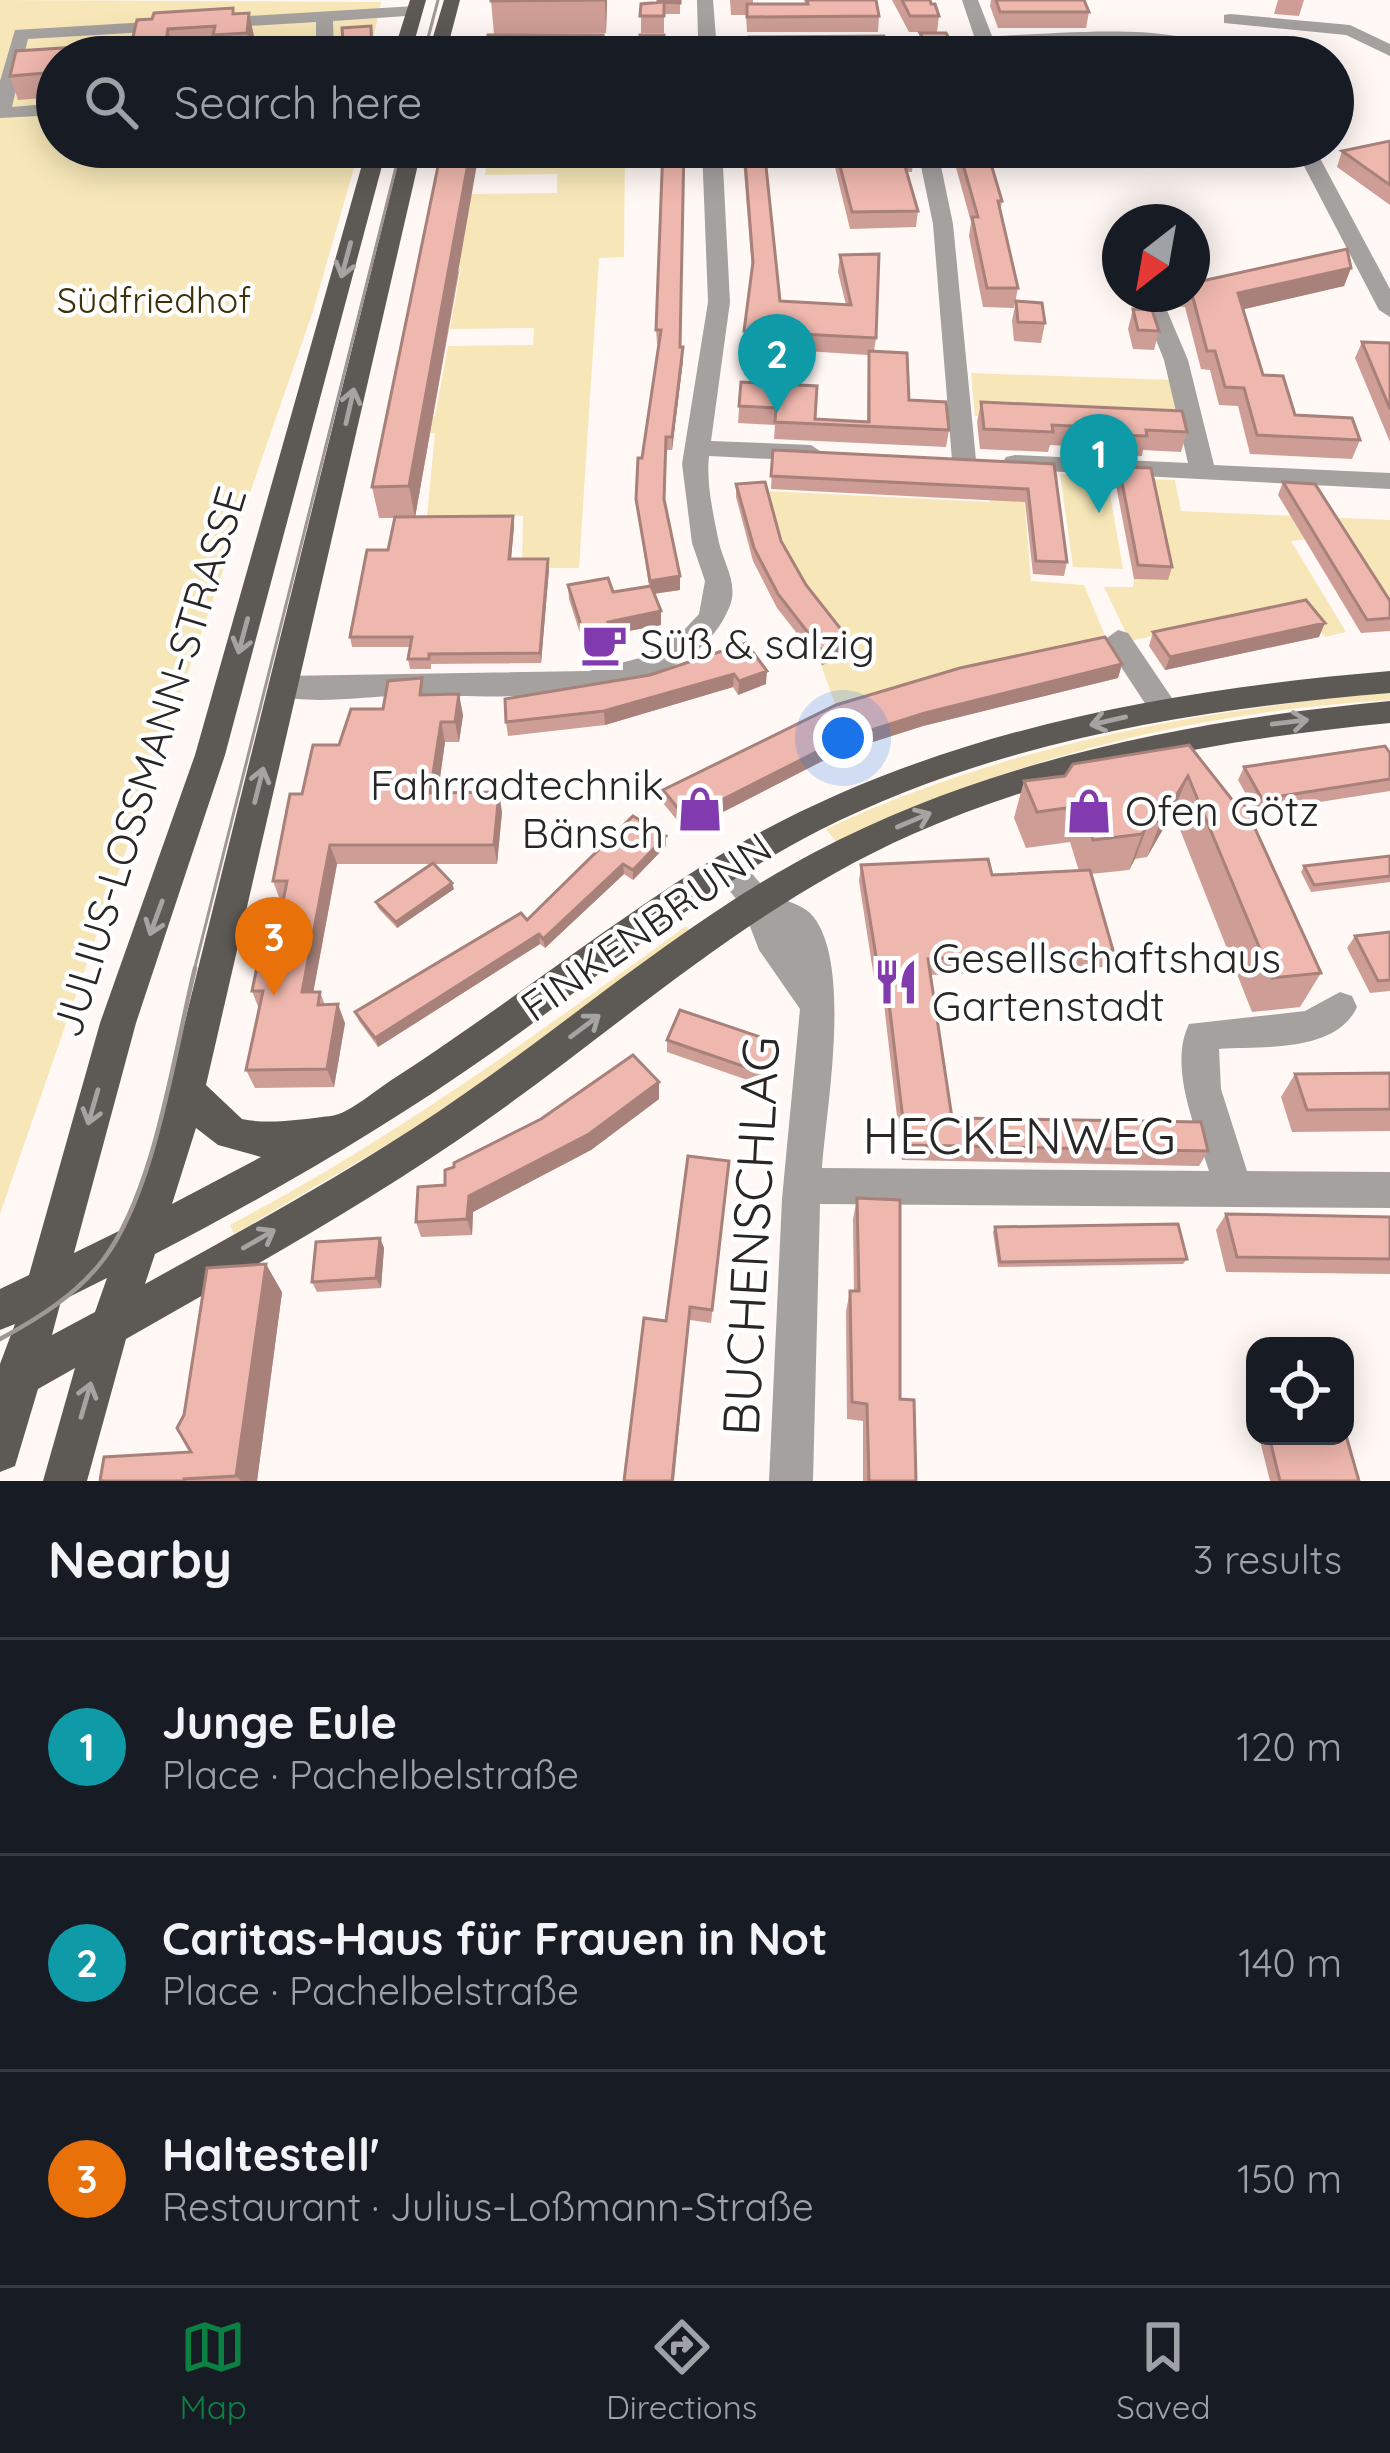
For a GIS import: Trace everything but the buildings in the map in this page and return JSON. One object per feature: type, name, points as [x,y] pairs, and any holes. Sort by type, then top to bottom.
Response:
[{"type":"main road","points":[[442,36],[452,0]]},
{"type":"main road","points":[[407,36],[416,6]]},
{"type":"main road","name":"JULIUS-LOSSMANN-STRASSE","points":[[0,1451],[10,1382],[118,1023],[199,794],[371,168]]},
{"type":"main road","points":[[65,1481],[93,1377],[145,1238],[188,1089],[407,168]]},
{"type":"main road","name":"FINKENBRUNN","points":[[10,1382],[431,1137],[758,901],[864,843],[952,804],[1259,693],[1390,682]]},
{"type":"main road","name":"FINKENBRUNN","points":[[41,1290],[348,1126],[435,1072],[728,868],[810,821],[913,777],[1024,742],[1164,725],[1390,712]]},
{"type":"main road","points":[[188,1089],[216,1126],[253,1141],[348,1126]]},
{"type":"main road","points":[[0,1310],[41,1290]]},
{"type":"street","points":[[705,0],[707,36]]},
{"type":"street","points":[[970,0],[989,36]]},
{"type":"street","points":[[36,111],[1,113],[21,34],[416,6]]},
{"type":"street","points":[[1206,36],[1228,10],[1349,30],[1390,51]]},
{"type":"street","points":[[324,13],[325,36]]},
{"type":"street","points":[[283,687],[589,682],[649,665],[694,637],[718,604],[719,581],[695,493],[697,448],[719,302],[713,168]]},
{"type":"street","points":[[932,168],[944,232],[952,460],[1390,481]]},
{"type":"street","points":[[1315,168],[1390,310]]},
{"type":"street","points":[[1156,312],[1176,360],[1203,472]]},
{"type":"street","points":[[697,448],[831,454]]},
{"type":"street","points":[[1118,640],[1190,768]]},
{"type":"street","name":"BUCHENSCHLAG","points":[[728,868],[758,901],[771,940],[816,997],[819,1023],[803,1186],[791,1481]]},
{"type":"street","name":"HECKENWEG","points":[[1233,1188],[1203,1090],[1201,1035],[1311,1026],[1340,1007]]},
{"type":"street","name":"HECKENWEG","points":[[803,1186],[1390,1190]]},
{"type":"green space","name":"Südfriedhof","points":[[0,0],[381,2],[374,36],[36,36],[36,168],[354,168],[313,311],[0,1214]]},
{"type":"green space","points":[[486,168],[625,168],[624,257],[599,258],[579,568],[522,568],[523,516],[427,516],[435,433],[396,433],[398,417],[435,416],[448,346],[533,345],[534,328],[450,329],[461,267],[428,267],[471,194],[557,193],[557,174],[485,175]]},
{"type":"green space","points":[[971,373],[1173,380],[1184,424],[975,416]]},
{"type":"green space","points":[[1022,474],[1031,581],[1084,585],[1106,638],[997,663],[838,712],[781,554],[766,491],[989,502],[988,481]]},
{"type":"green space","points":[[1060,474],[1107,477],[1123,569],[1073,567]]},
{"type":"green space","points":[[1146,479],[1175,480],[1181,511],[1390,520],[1390,625],[1334,536],[1291,541],[1346,632],[1325,637],[1300,605],[1130,641],[1104,587],[1133,587],[1134,579],[1168,580]]},
{"type":"green space","points":[[1390,692],[1390,700],[1247,715],[1106,744],[969,786],[837,843],[826,829],[963,775],[1102,736],[1244,710]]},
{"type":"green space","points":[[686,926],[690,931],[433,1118],[234,1234],[230,1225],[406,1121]]},
{"type":"tram line","points":[[429,36],[438,0]]},
{"type":"tram line","points":[[194,971],[396,168]]},
{"type":"tram line","points":[[0,1339],[69,1295],[103,1260],[121,1231],[161,1120],[195,968]]},
{"type":"place","name":"Caritas-Haus für Frauen in Not","points":[[777,413]]},
{"type":"place","name":"Junge Eule","points":[[1099,513]]},
{"type":"place","name":"Süß & salzig","points":[[604,644]]},
{"type":"place","name":"Fahrradtechnik Bänsch","points":[[700,809]]},
{"type":"place","name":"Ofen Götz","points":[[1089,811]]},
{"type":"place","name":"Gesellschaftshaus Gartenstadt","points":[[896,982]]},
{"type":"place","name":"Haltestell'","points":[[274,996]]}]
